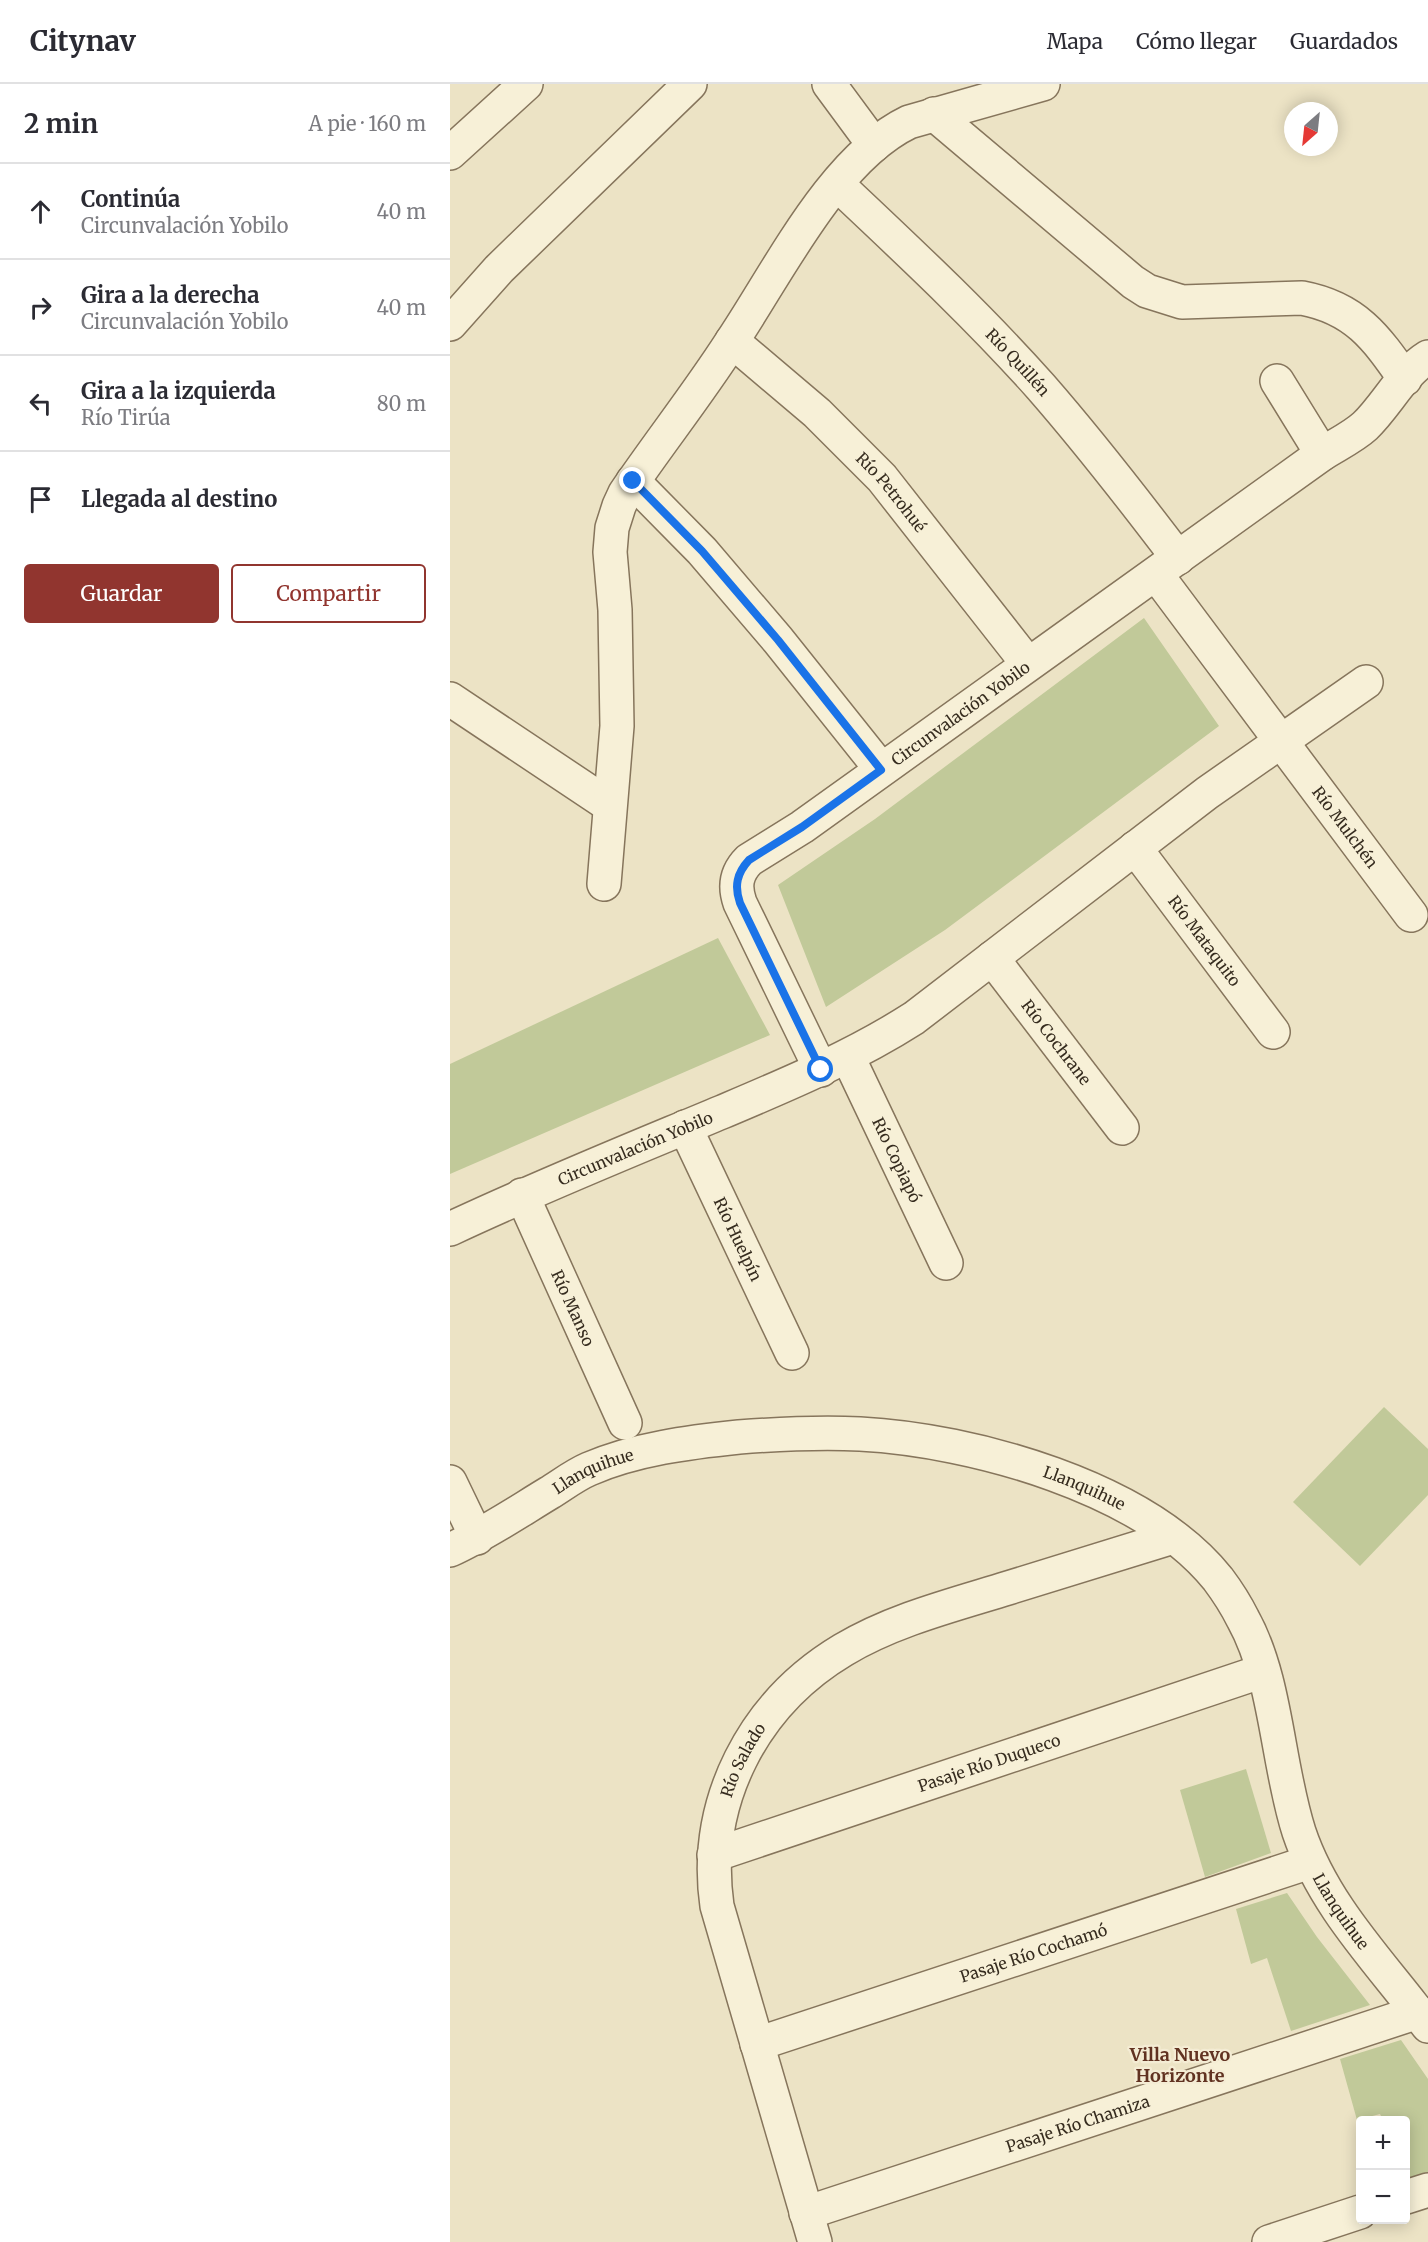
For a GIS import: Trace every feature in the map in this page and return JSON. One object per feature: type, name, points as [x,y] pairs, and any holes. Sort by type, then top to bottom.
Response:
[{"type":"street","points":[[450,153],[526,84]]},
{"type":"street","points":[[450,324],[540,228],[690,84]]},
{"type":"street","points":[[829,84],[874,146]]},
{"type":"street","points":[[604,884],[617,726],[615,610],[610,552],[612,528],[619,506],[633,481],[732,341],[807,223],[837,184],[874,146],[892,130],[934,114],[1043,84]]},
{"type":"street","points":[[934,114],[1133,282],[1148,291],[1182,302],[1302,298],[1317,301],[1352,317],[1381,343],[1416,368]]},
{"type":"street","name":"Río Quillén","points":[[837,184],[984,326],[1041,387],[1100,457],[1167,566]]},
{"type":"street","name":"Río Petrohué","points":[[732,341],[817,413],[882,478],[1028,664]]},
{"type":"street","name":"Circunvalación Yobilo","points":[[835,1063],[740,903],[736,884],[742,867],[749,860],[802,827],[1322,454],[1364,427],[1416,368]]},
{"type":"street","points":[[1278,381],[1322,454]]},
{"type":"street","points":[[633,481],[702,551],[778,640],[881,770]]},
{"type":"street","points":[[1167,566],[1281,740]]},
{"type":"street","name":"Circunvalación Yobilo","points":[[450,1228],[522,1195],[835,1063],[914,1018],[1134,848],[1281,740],[1366,682]]},
{"type":"street","points":[[450,699],[609,805]]},
{"type":"street","name":"Río Mulchén","points":[[1281,740],[1411,915]]},
{"type":"street","name":"Río Mataquito","points":[[1134,848],[1274,1032]]},
{"type":"street","name":"Río Cochrane","points":[[993,958],[1122,1128]]},
{"type":"street","name":"Río Copiapó","points":[[835,1063],[946,1263]]},
{"type":"street","name":"Río Huelpín","points":[[685,1127],[792,1353]]},
{"type":"street","name":"Río Manso","points":[[522,1195],[625,1422]]},
{"type":"street","name":"Llanquihue","points":[[463,1544],[588,1469],[629,1456],[713,1440],[807,1433],[899,1437],[979,1451],[1055,1475],[1100,1494],[1149,1520],[1173,1537],[1218,1579],[1230,1597],[1254,1642],[1263,1671],[1291,1806],[1310,1862],[1335,1904],[1423,2019]]},
{"type":"street","points":[[450,1482],[463,1544]]},
{"type":"street","name":"Río Salado","points":[[810,2228],[717,1906],[713,1880],[714,1855],[721,1811],[740,1758],[756,1731],[782,1698],[822,1664],[873,1635],[903,1622],[1173,1537]]},
{"type":"street","name":"Pasaje Río Duqueco","points":[[714,1855],[1263,1671]]},
{"type":"street","name":"Pasaje Río Cochamó","points":[[757,2044],[1310,1862]]},
{"type":"street","name":"Pasaje Río Chamiza","points":[[810,2228],[1423,2019]]},
{"type":"street","points":[[1410,2196],[1428,2190]]},
{"type":"street","points":[[1269,2242],[1356,2213]]},
{"type":"green space","points":[[1144,618],[1219,726],[945,930],[826,1007],[778,885],[875,819]]},
{"type":"green space","points":[[718,938],[770,1035],[450,1174],[450,1064]]},
{"type":"green space","points":[[1384,1407],[1428,1449],[1428,1495],[1360,1566],[1293,1502]]},
{"type":"green space","points":[[1246,1769],[1271,1853],[1205,1877],[1180,1790]]},
{"type":"green space","points":[[1287,1893],[1317,1937],[1370,2005],[1291,2031],[1267,1958],[1251,1964],[1236,1909]]},
{"type":"green space","points":[[1401,2040],[1428,2079],[1428,2174],[1410,2180],[1410,2116],[1381,2116],[1380,2114],[1356,2116],[1340,2059]]},
{"type":"district","name":"Villa Nuevo Horizonte","points":[[1180,2065]]},
{"type":"route","points":[[633,481],[702,551],[778,640],[881,770],[802,827],[749,860],[742,867],[736,884],[740,903],[821,1070]]}]
